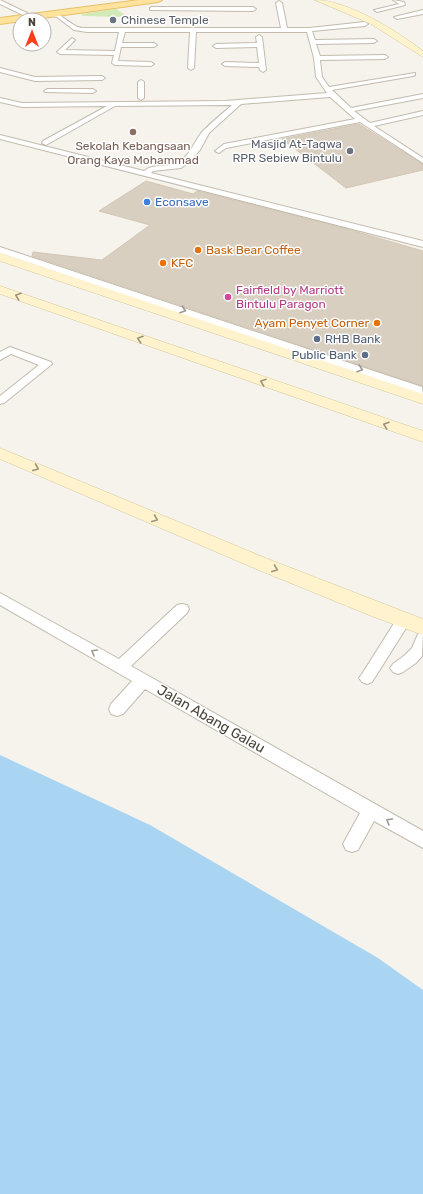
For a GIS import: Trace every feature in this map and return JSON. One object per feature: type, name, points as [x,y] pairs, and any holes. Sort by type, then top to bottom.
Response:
[{"type":"main road","points":[[41,12],[134,0]]},
{"type":"main road","points":[[52,13],[158,0]]},
{"type":"main road","points":[[0,17],[12,16]]},
{"type":"main road","points":[[0,21],[12,19]]},
{"type":"street","points":[[319,0],[363,16],[404,40],[423,55]]},
{"type":"street","points":[[332,0],[351,6],[385,22],[423,48]]},
{"type":"street","points":[[377,10],[402,5],[402,3],[397,0]]},
{"type":"street","points":[[0,2],[21,12]]},
{"type":"street","points":[[279,3],[284,30]]},
{"type":"street","points":[[152,9],[253,9]]},
{"type":"street","points":[[213,9],[213,17]]},
{"type":"street","points":[[58,16],[70,11]]},
{"type":"street","points":[[397,17],[423,12]]},
{"type":"street","points":[[52,15],[58,16],[78,29],[193,30],[213,27],[258,30],[309,30],[365,24]]},
{"type":"street","points":[[122,30],[116,63],[151,64]]},
{"type":"street","points":[[191,68],[193,30]]},
{"type":"street","points":[[225,64],[263,67],[258,30]]},
{"type":"street","points":[[309,30],[317,58],[319,77],[332,95],[361,120],[423,160]]},
{"type":"street","points":[[72,40],[60,52],[118,52]]},
{"type":"street","points":[[313,42],[374,41]]},
{"type":"street","points":[[119,45],[154,45]]},
{"type":"street","points":[[216,46],[260,45]]},
{"type":"street","points":[[317,58],[385,57]]},
{"type":"street","points":[[0,70],[35,79],[102,78]]},
{"type":"street","points":[[327,89],[413,74]]},
{"type":"street","points":[[44,102],[49,82]]},
{"type":"street","points":[[92,99],[94,82]]},
{"type":"street","points":[[141,82],[141,98]]},
{"type":"street","points":[[47,91],[93,91]]},
{"type":"street","points":[[44,102],[114,105],[238,103],[332,95]]},
{"type":"street","points":[[350,110],[423,96]]},
{"type":"street","points":[[0,100],[18,104],[92,99],[225,98],[226,103]]},
{"type":"street","points":[[148,171],[178,166],[197,148],[206,132],[238,103]]},
{"type":"street","points":[[46,143],[114,105]]},
{"type":"street","points":[[368,125],[423,113]]},
{"type":"street","points":[[219,151],[224,146],[361,120]]},
{"type":"street","points":[[381,133],[382,126],[388,120]]},
{"type":"street","points":[[0,131],[148,171],[220,193],[423,244]]},
{"type":"street","points":[[0,137],[180,177],[423,238]]},
{"type":"street","points":[[178,166],[180,177]]},
{"type":"street","points":[[180,177],[215,188],[220,190],[220,193]]},
{"type":"street","points":[[0,250],[411,386],[423,392]]},
{"type":"street","points":[[0,257],[423,399]]},
{"type":"street","points":[[0,290],[421,437]]},
{"type":"street","points":[[0,358],[9,351],[13,351],[47,364],[0,401]]},
{"type":"street","points":[[0,452],[201,538],[403,621],[423,627]]},
{"type":"street","name":"Jalan Abang Galau","points":[[0,598],[423,840]]},
{"type":"street","points":[[120,667],[182,609]]},
{"type":"street","points":[[367,678],[403,621]]},
{"type":"street","points":[[398,668],[408,662],[418,652],[423,638]]},
{"type":"street","points":[[117,709],[143,680]]},
{"type":"street","points":[[352,844],[371,811]]},
{"type":"green space","points":[[116,9],[124,14],[120,17],[83,16],[81,14]]},
{"type":"water","points":[[0,755],[150,825],[378,958],[423,990],[423,1194],[0,1194]]},
{"type":"building","name":"Masjid At-Taqwa RPR Sebiew Bintulu","points":[[359,124],[423,164],[423,170],[346,188],[282,139]]},
{"type":"building","points":[[146,181],[193,194],[197,191],[347,229],[423,251],[423,386],[32,256],[33,252],[102,260],[150,225],[99,211]]},
{"type":"place","name":"Chinese Temple","points":[[113,20]]},
{"type":"place","name":"Sekolah Kebangsaan Orang Kaya Mohammad","points":[[133,132]]},
{"type":"place","name":"Masjid At-Taqwa RPR Sebiew Bintulu","points":[[350,151]]},
{"type":"place","name":"Econsave","points":[[147,202]]},
{"type":"place","name":"Bask Bear Coffee","points":[[198,250]]},
{"type":"place","name":"KFC","points":[[163,263]]},
{"type":"place","name":"Fairfield by Marriott Bintulu Paragon","points":[[228,297]]},
{"type":"place","name":"Ayam Penyet Corner","points":[[377,323]]},
{"type":"place","name":"RHB Bank","points":[[317,339]]},
{"type":"place","name":"Public Bank","points":[[365,355]]}]
